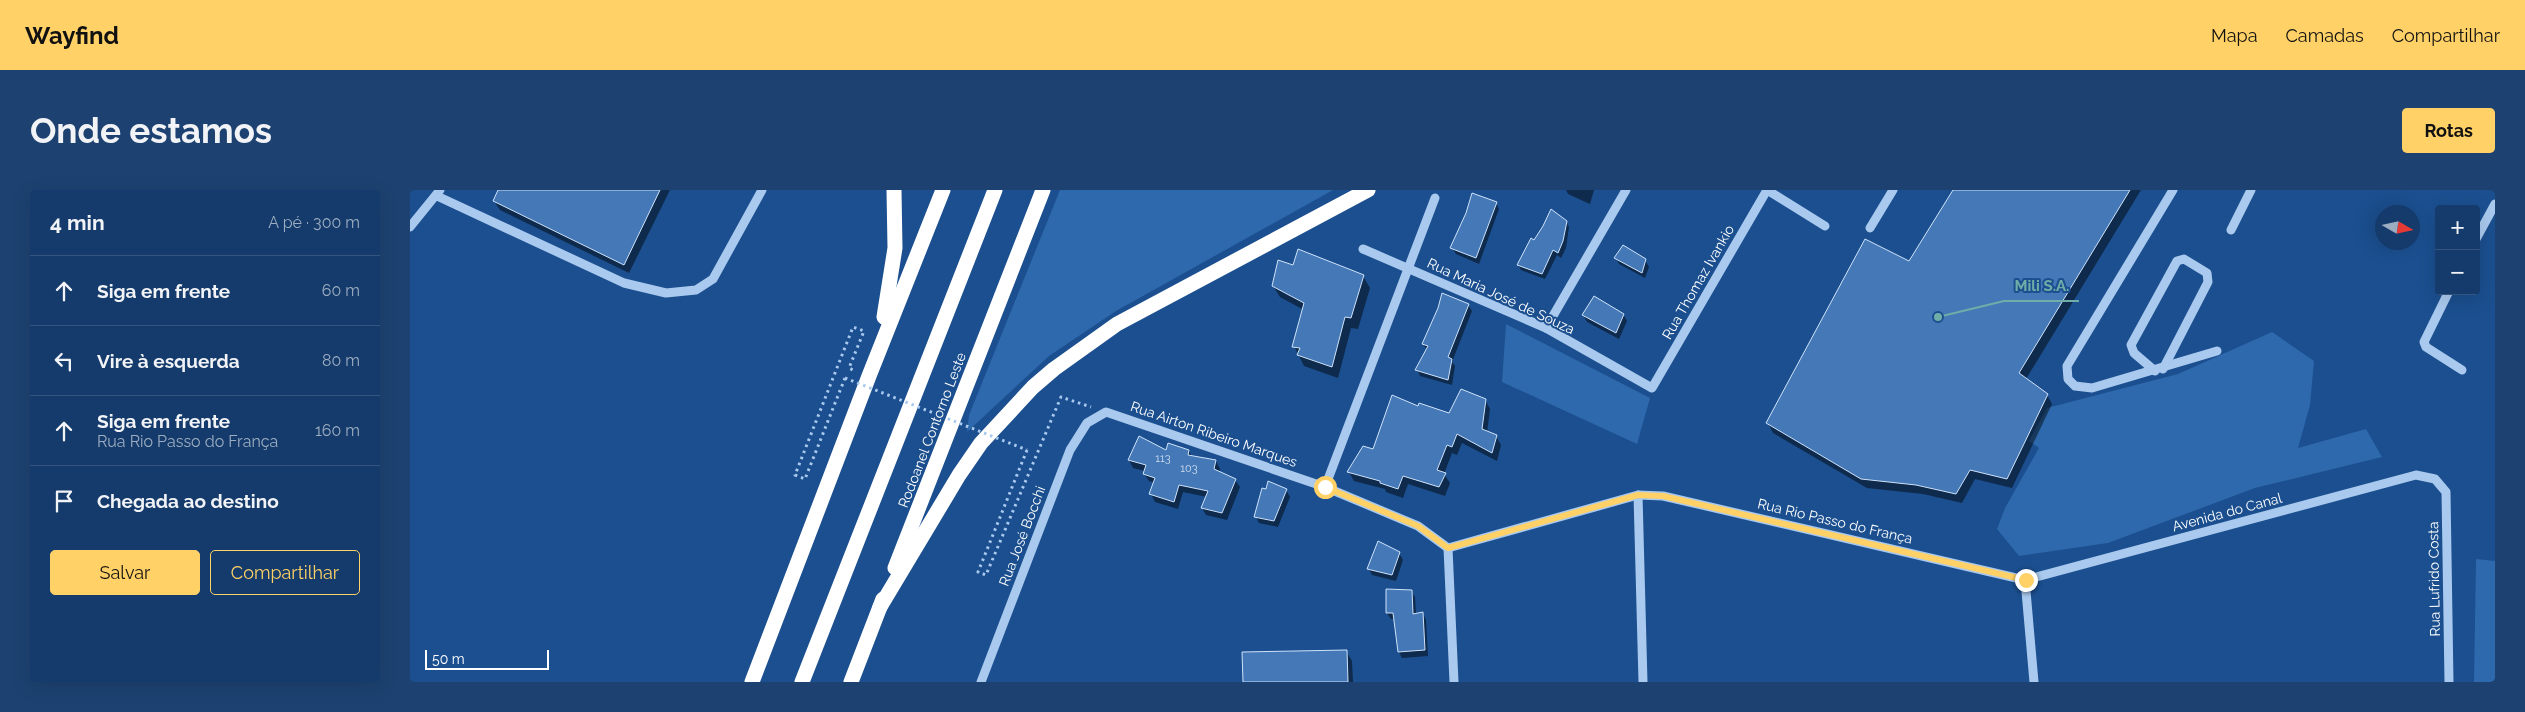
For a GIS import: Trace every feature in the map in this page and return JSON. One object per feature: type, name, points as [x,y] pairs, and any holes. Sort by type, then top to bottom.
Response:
[{"type":"highway","points":[[869,376],[889,299],[895,248],[894,190]]},
{"type":"highway","points":[[752,682],[869,376],[944,190]]},
{"type":"highway","name":"Rodoanel Contorno Leste","points":[[802,682],[995,190]]},
{"type":"highway","name":"Rodoanel Contorno Leste","points":[[851,682],[1043,190]]},
{"type":"highway","points":[[880,607],[959,475],[981,443],[1033,387],[1054,369],[1117,324],[1368,190]]},
{"type":"street","points":[[410,228],[438,193],[624,283],[666,293],[696,290],[713,279],[762,190]]},
{"type":"street","points":[[1546,328],[1626,190]]},
{"type":"street","points":[[1767,190],[1825,226]]},
{"type":"street","name":"Rua Thomaz Ivankio","points":[[1652,388],[1767,190]]},
{"type":"street","points":[[1870,228],[1892,190]]},
{"type":"street","points":[[2173,190],[2067,366],[2068,379],[2075,386],[2092,388],[2159,370],[2217,351]]},
{"type":"street","points":[[2231,230],[2252,190]]},
{"type":"street","points":[[1325,487],[1409,269],[1434,198]]},
{"type":"street","points":[[2480,232],[2495,204]]},
{"type":"street","name":"Rua Maria José de Souza","points":[[1362,248],[1546,328],[1652,388]]},
{"type":"street","points":[[2184,259],[2207,273],[2208,282],[2159,370],[2134,353],[2131,345],[2178,261],[2184,259]]},
{"type":"street","points":[[2447,295],[2424,342],[2426,347],[2462,370]]},
{"type":"street","name":"Rua Airton Ribeiro Marques","points":[[1106,412],[1325,487],[1418,526],[1448,548]]},
{"type":"street","name":"Rua José Bocchi","points":[[981,682],[1070,450],[1087,423],[1106,412]]},
{"type":"street","name":"Avenida do Canal","points":[[2026,580],[2416,475],[2435,479]]},
{"type":"street","name":"Rua Lufrido Costa","points":[[2435,479],[2446,492],[2449,682]]},
{"type":"street","points":[[1638,495],[1643,682]]},
{"type":"street","name":"Rua Rio Passo do França","points":[[1448,548],[1638,495],[1663,496],[2026,580]]},
{"type":"street","points":[[1448,548],[1454,682]]},
{"type":"street","points":[[2026,580],[2034,682]]},
{"type":"path","points":[[869,376],[849,368],[864,331],[853,327],[795,475],[806,479],[845,378],[1026,450],[978,572],[986,575],[1061,397],[1106,412]]},
{"type":"shaded area","points":[[1060,190],[1333,190],[1116,311],[1049,356],[967,432],[969,415]]},
{"type":"shaded area","points":[[1506,324],[1650,398],[1637,444],[1502,382]]},
{"type":"shaded area","points":[[2272,332],[2314,361],[2310,405],[2298,448],[2366,429],[2382,457],[2255,488],[2108,543],[2019,556],[1997,529],[2005,508],[2039,448],[2029,441],[2047,408],[2178,374]]},
{"type":"shaded area","points":[[2476,559],[2495,561],[2495,682],[2474,682]]},
{"type":"building","points":[[498,190],[660,190],[624,265],[493,201]]},
{"type":"building","points":[[1953,190],[2130,190],[2019,373],[2048,394],[2007,479],[1970,470],[1956,494],[1916,485],[1861,479],[1766,423],[1865,239],[1909,261]]},
{"type":"building","points":[[1472,193],[1497,202],[1476,258],[1450,248],[1466,213]]},
{"type":"building","points":[[1551,209],[1567,221],[1563,241],[1558,253],[1553,250],[1542,274],[1517,265],[1531,238],[1534,240]]},
{"type":"building","points":[[1623,245],[1646,259],[1642,273],[1614,258]]},
{"type":"building","points":[[1298,249],[1364,275],[1351,318],[1345,317],[1332,367],[1297,355],[1300,348],[1292,347],[1304,303],[1272,286],[1278,260],[1293,265]]},
{"type":"building","points":[[1442,293],[1469,304],[1448,357],[1452,359],[1448,380],[1415,370],[1428,346],[1422,344],[1438,308]]},
{"type":"building","points":[[1594,296],[1624,314],[1616,333],[1582,315]]},
{"type":"building","points":[[1461,389],[1486,399],[1482,429],[1497,435],[1492,453],[1457,434],[1452,447],[1447,445],[1437,470],[1446,473],[1439,487],[1403,476],[1398,489],[1380,483],[1380,481],[1347,472],[1363,446],[1373,449],[1392,395],[1418,406],[1419,403],[1449,413]]},
{"type":"building","points":[[1139,436],[1166,450],[1168,443],[1189,450],[1188,455],[1216,460],[1214,469],[1236,479],[1222,513],[1201,508],[1208,491],[1179,485],[1174,502],[1149,494],[1155,478],[1143,474],[1146,465],[1128,460]]},
{"type":"building","points":[[1268,481],[1287,489],[1274,521],[1254,517],[1262,488],[1266,489]]},
{"type":"building","points":[[1378,541],[1400,552],[1392,575],[1367,569]]},
{"type":"building","points":[[1386,589],[1412,590],[1413,614],[1423,612],[1425,650],[1398,652],[1393,613],[1386,613]]},
{"type":"building","points":[[1347,650],[1348,682],[1243,682],[1242,652]]},
{"type":"place","name":"Mili S.A.","points":[[1938,317]]},
{"type":"route","points":[[1325,487],[1418,526],[1448,548],[1638,495],[1663,496],[2026,580]]}]
